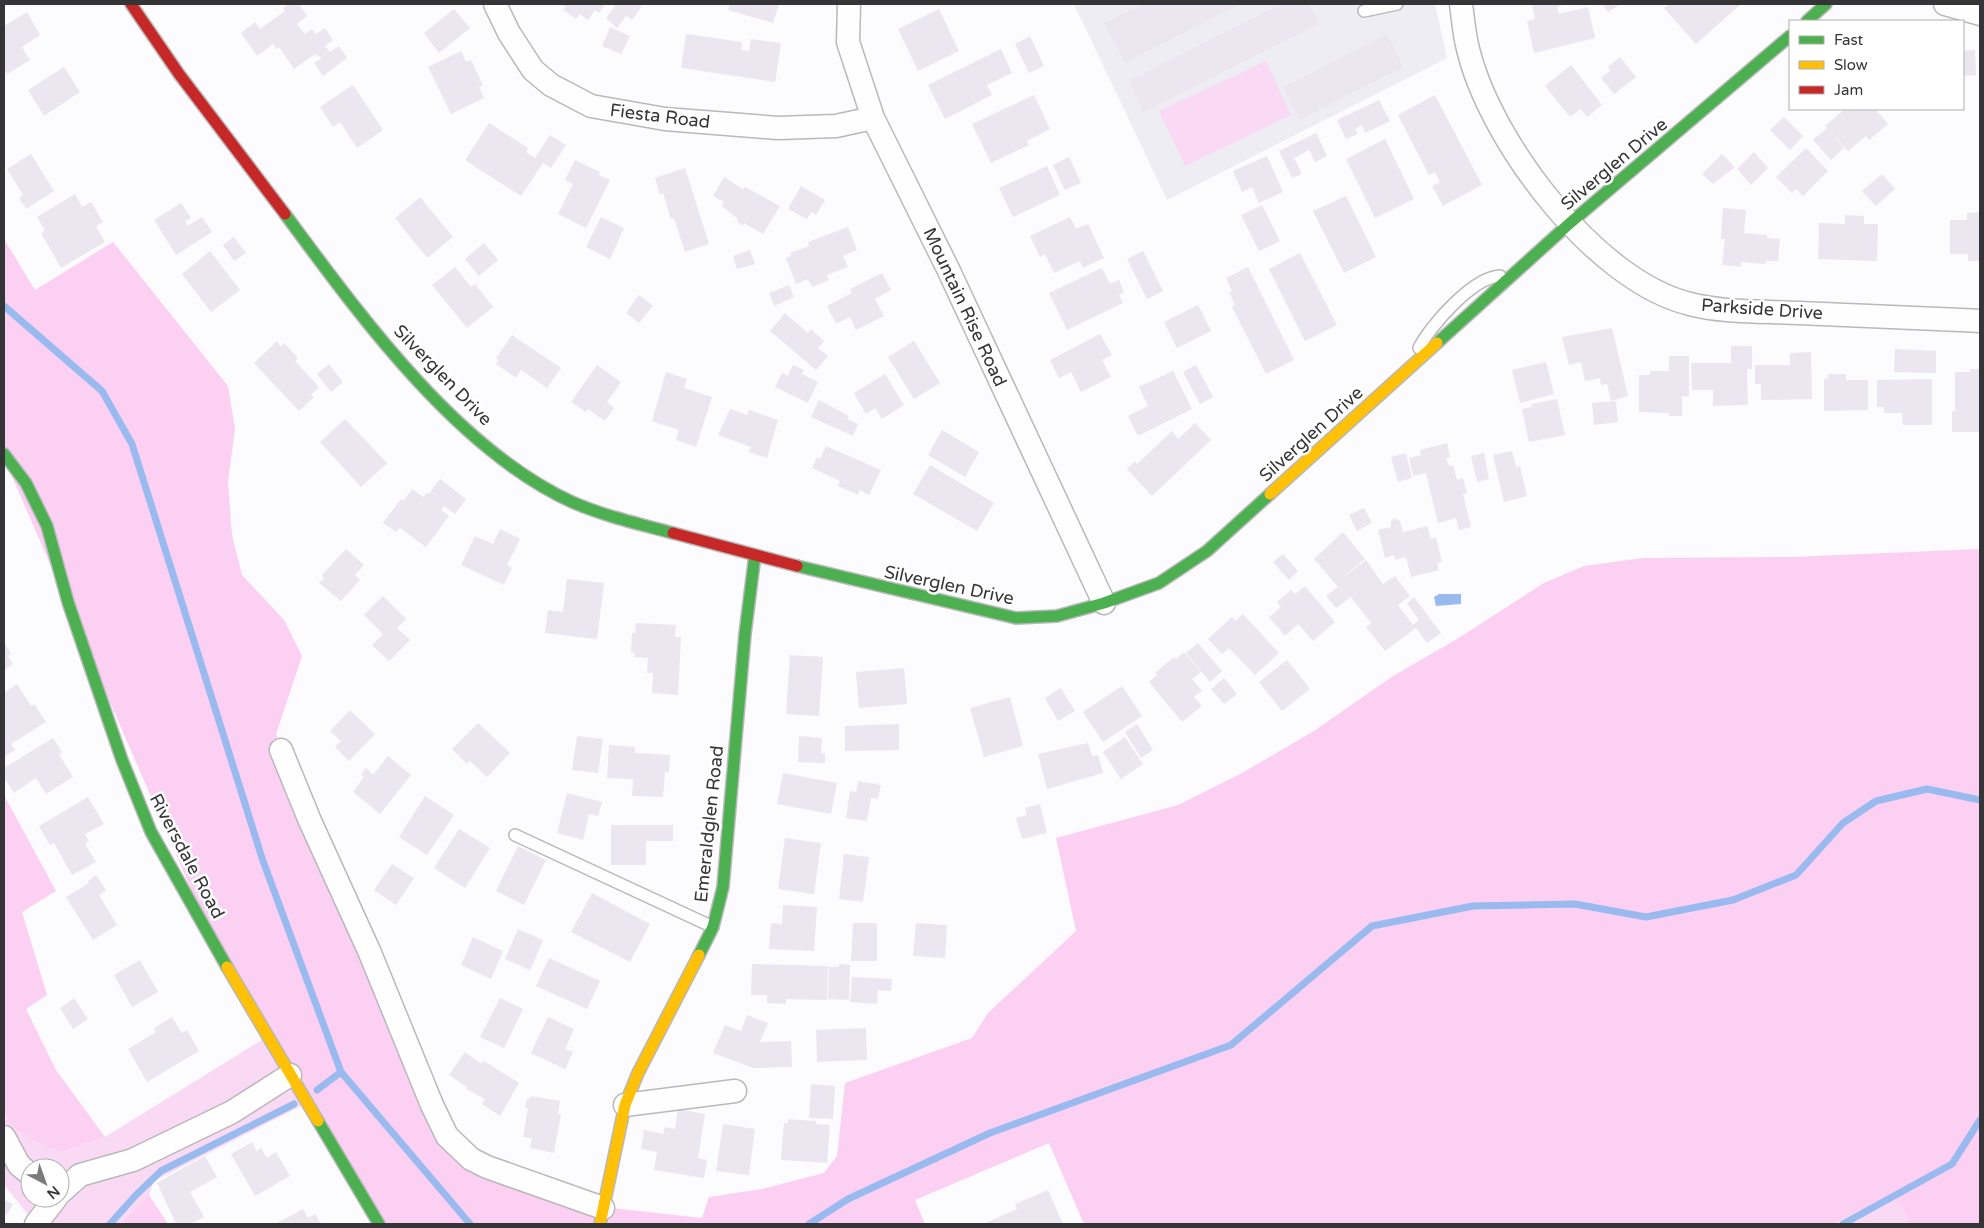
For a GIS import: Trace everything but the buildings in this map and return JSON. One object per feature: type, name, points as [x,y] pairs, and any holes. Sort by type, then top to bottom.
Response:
[{"type":"street","name":"Silverglen Drive","points":[[131,4],[175,67],[341,288],[400,358],[458,420],[516,468],[569,500],[606,516],[866,584],[1016,618],[1056,616],[1104,604],[1159,583],[1189,564],[1259,505],[1570,223],[1789,37]]},
{"type":"street","name":"Fiesta Road","points":[[495,4],[509,33],[533,70],[551,85],[591,106],[665,118],[778,128],[836,126],[874,118]]},
{"type":"street","name":"Mountain Rise Road","points":[[849,4],[848,42],[874,118],[948,269],[1104,604]]},
{"type":"street","name":"Parkside Drive","points":[[1461,4],[1468,49],[1496,118],[1508,142],[1529,174],[1570,223],[1606,258],[1632,277],[1662,294],[1689,304],[1763,311],[1980,321]]},
{"type":"street","points":[[1808,20],[1826,4]]},
{"type":"street","points":[[1945,4],[1980,14]]},
{"type":"street","name":"Riversdale Road","points":[[4,454],[26,483],[47,526],[68,602],[122,760],[152,832],[290,1075],[379,1224]]},
{"type":"street","name":"Emeraldglen Road","points":[[601,1216],[626,1105],[638,1074],[713,928],[723,887],[745,634],[755,555]]},
{"type":"street","points":[[281,750],[310,822],[370,953],[432,1105],[447,1136],[471,1159],[601,1216]]},
{"type":"street","points":[[70,1175],[133,1160],[232,1112],[290,1075]]},
{"type":"street","points":[[626,1105],[735,1091]]},
{"type":"street","points":[[4,1136],[20,1166]]},
{"type":"street","points":[[36,1224],[48,1208]]},
{"type":"lane","points":[[1364,11],[1397,4]]},
{"type":"lane","points":[[1409,370],[1425,335],[1451,308],[1481,283],[1496,276],[1511,276]]},
{"type":"lane","points":[[515,835],[713,928]]},
{"type":"shaded area","points":[[1074,4],[1435,4],[1447,58],[1167,200]]},
{"type":"shaded area","points":[[1266,61],[1291,115],[1185,166],[1159,111]]},
{"type":"shaded area","points":[[4,239],[35,290],[113,242],[228,386],[235,429],[228,481],[232,535],[242,575],[284,620],[302,656],[276,734],[312,823],[460,1149],[602,1207],[702,1218],[709,1197],[762,1189],[824,1173],[837,1156],[845,1083],[972,1038],[988,1013],[1076,931],[1056,838],[1178,805],[1242,773],[1314,731],[1393,676],[1457,639],[1544,583],[1584,566],[1643,558],[1793,557],[1980,549],[1980,1224],[1908,1224],[1907,1215],[1895,1200],[1863,1209],[1832,1224],[1084,1224],[1049,1143],[915,1200],[925,1224],[380,1224],[228,974],[4,458]]},
{"type":"shaded area","points":[[4,795],[56,891],[22,912],[47,995],[26,1009],[56,1070],[105,1137],[62,1152],[20,1131],[12,1125],[4,1112]]},
{"type":"shaded area","points":[[265,1038],[305,1104],[154,1181],[149,1195],[120,1224],[30,1224],[32,1219],[23,1208],[70,1208],[70,1158],[20,1158],[20,1204],[4,1185],[4,1112],[5,1118],[62,1152],[105,1137]]},
{"type":"shaded area","points":[[149,1195],[168,1224],[120,1224]]},
{"type":"shaded area","points":[[1895,1200],[1907,1215],[1908,1224],[1832,1224],[1863,1209]]},
{"type":"water","points":[[1439,594],[1461,594],[1461,604],[1436,606],[1434,597]]},
{"type":"waterway","points":[[4,306],[102,391],[132,444],[263,861],[341,1072],[470,1224]]},
{"type":"waterway","points":[[809,1224],[848,1199],[990,1133],[1231,1045],[1372,926],[1473,906],[1575,904],[1646,917],[1733,900],[1796,875],[1843,823],[1876,801],[1927,789],[1980,800]]},
{"type":"waterway","points":[[317,1090],[341,1072]]},
{"type":"waterway","points":[[110,1224],[161,1171],[294,1104]]},
{"type":"waterway","points":[[1843,1224],[1952,1164],[1980,1120]]},
{"type":"traffic: fast","points":[[1808,20],[1826,4]]},
{"type":"traffic: fast","points":[[1437,343],[1570,223],[1789,37]]},
{"type":"traffic: fast","points":[[285,214],[345,294],[413,376],[450,414],[489,449],[529,479],[572,502],[609,516],[673,533]]},
{"type":"traffic: fast","points":[[4,454],[26,483],[47,526],[68,602],[122,760],[151,832],[227,967]]},
{"type":"traffic: fast","points":[[797,566],[1016,618],[1057,616],[1104,603],[1159,583],[1207,551],[1270,494]]},
{"type":"traffic: fast","points":[[699,955],[713,927],[723,887],[745,634],[755,555]]},
{"type":"traffic: fast","points":[[318,1121],[379,1224]]},
{"type":"traffic: slow","points":[[1270,494],[1437,343]]},
{"type":"traffic: slow","points":[[600,1224],[625,1105],[638,1073],[699,955]]},
{"type":"traffic: slow","points":[[227,967],[318,1121]]},
{"type":"traffic: jam","points":[[131,4],[179,74],[285,214]]},
{"type":"traffic: jam","points":[[673,533],[797,566]]}]
